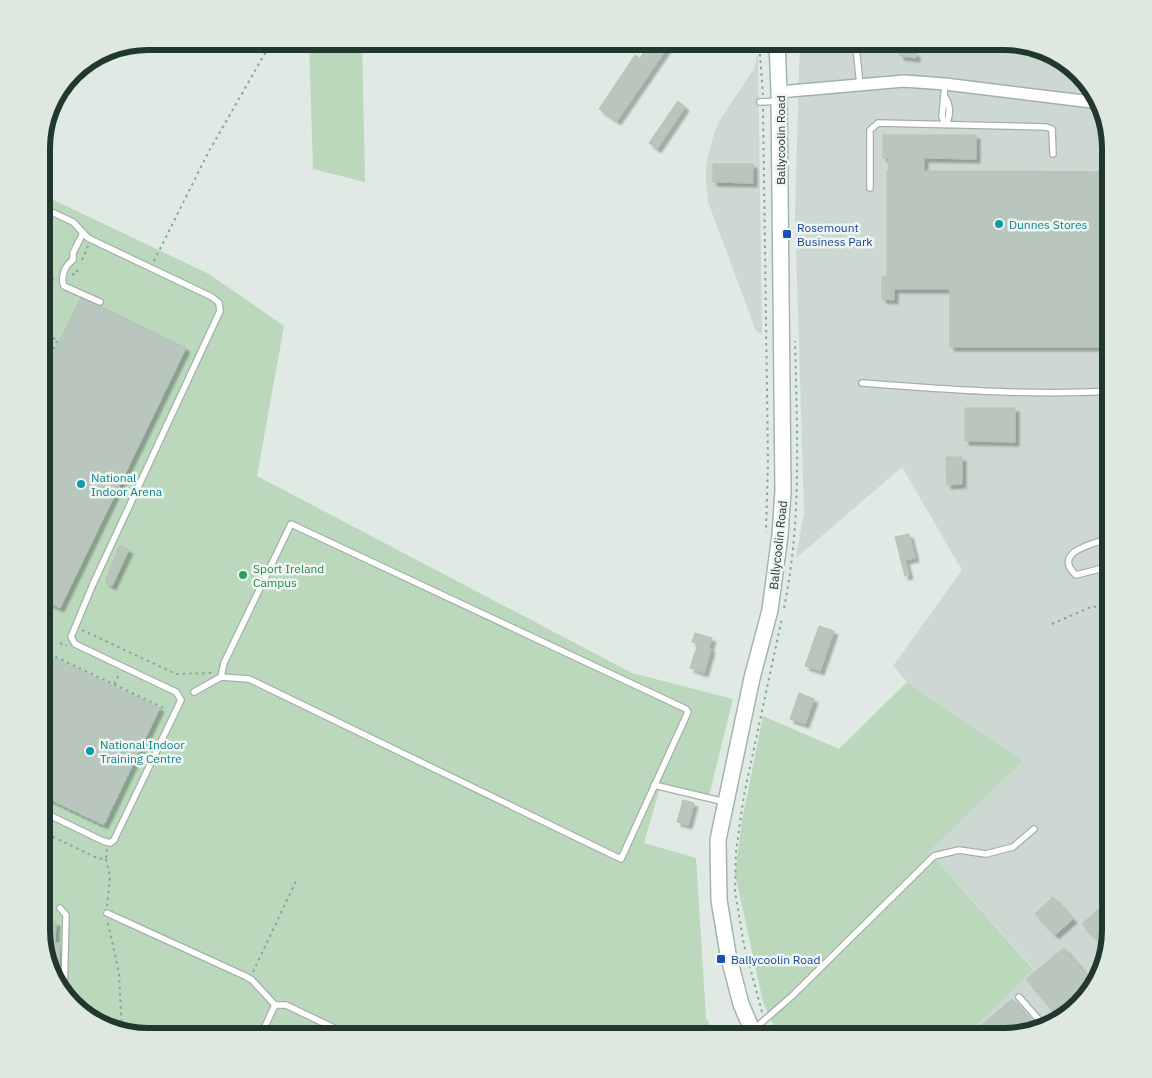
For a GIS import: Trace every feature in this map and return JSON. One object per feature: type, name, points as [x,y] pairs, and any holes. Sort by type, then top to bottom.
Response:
[{"type":"street","name":"Ballycoolin Road","points":[[756,1028],[741,1004],[728,954],[719,900],[718,840],[752,678],[770,610],[783,491],[777,50]]},
{"type":"street","points":[[779,97],[860,85],[904,81],[1090,101]]},
{"type":"lane","points":[[856,50],[860,85]]},
{"type":"lane","points":[[945,84],[942,117],[946,126]]},
{"type":"lane","points":[[762,102],[779,97]]},
{"type":"lane","points":[[870,188],[870,130],[873,125],[878,123],[1050,128],[1052,129],[1053,154]]},
{"type":"lane","points":[[50,211],[74,222],[88,238],[212,297],[218,303],[219,315],[71,637],[75,644],[176,692],[181,700],[116,839],[107,842],[50,815]]},
{"type":"lane","points":[[83,233],[62,282],[64,286],[100,302]]},
{"type":"lane","points":[[862,383],[956,390],[1060,394],[1102,392]]},
{"type":"lane","points":[[194,692],[221,677],[249,679],[621,860],[688,712],[686,709],[291,524],[224,663],[221,677]]},
{"type":"lane","points":[[1102,541],[1078,549],[1070,556],[1068,562],[1070,570],[1076,575],[1102,568]]},
{"type":"lane","points":[[654,785],[726,802]]},
{"type":"lane","points":[[763,1028],[792,996],[934,856],[959,850],[986,854],[1013,847],[1034,829]]},
{"type":"lane","points":[[60,908],[66,915],[64,982]]},
{"type":"lane","points":[[107,912],[250,979],[275,1004],[294,1008],[335,1028]]},
{"type":"lane","points":[[1019,997],[1040,1022]]},
{"type":"lane","points":[[264,1028],[275,1004]]},
{"type":"path","points":[[151,268],[208,153],[267,50]]},
{"type":"path","points":[[759,50],[768,463],[766,539]]},
{"type":"path","points":[[50,337],[58,341],[50,355]]},
{"type":"path","points":[[1052,624],[1093,606],[1102,610]]},
{"type":"path","points":[[75,626],[176,674],[209,672],[221,677]]},
{"type":"path","points":[[60,643],[69,647]]},
{"type":"path","points":[[50,654],[162,707],[104,827],[50,801]]},
{"type":"path","points":[[114,668],[121,671]]},
{"type":"path","points":[[50,835],[99,859],[106,858]]},
{"type":"path","points":[[107,842],[106,858],[110,877],[107,894],[107,912],[119,973],[122,1025]]},
{"type":"path","points":[[250,979],[297,879]]},
{"type":"shaded area","name":"Rosemount Business Park","points":[[800,50],[1004,50],[1036,55],[1059,66],[1082,88],[1095,110],[1099,122],[1102,141],[1102,937],[1095,968],[1082,990],[1059,1012],[1030,1025],[1011,1028],[974,1028],[1033,968],[929,852],[1023,761],[907,682],[893,666],[962,570],[902,467],[796,558],[804,512],[795,212]]},
{"type":"shaded area","points":[[758,51],[762,335],[756,331],[708,202],[706,185],[706,165],[714,133],[721,118],[754,69]]},
{"type":"green space","points":[[309,50],[362,50],[365,182],[313,169]]},
{"type":"green space","name":"Sport Ireland Campus","points":[[50,198],[209,274],[284,326],[257,476],[632,673],[733,699],[709,796],[660,787],[644,843],[696,858],[706,1018],[712,1028],[141,1028],[110,1021],[93,1012],[70,990],[55,962],[50,937]]},
{"type":"green space","points":[[907,682],[1023,761],[929,852],[1033,969],[974,1028],[775,1028],[763,1002],[735,874],[742,821],[763,716],[839,749]]},
{"type":"building","points":[[646,50],[666,50],[617,121],[599,109],[635,55],[640,58]]},
{"type":"building","points":[[900,51],[916,53],[916,58],[900,56]]},
{"type":"building","points":[[678,101],[685,107],[657,149],[649,143]]},
{"type":"building","name":"Dunnes Stores","points":[[883,135],[976,135],[976,159],[924,158],[924,171],[1102,172],[1102,347],[950,347],[950,289],[894,289],[894,300],[882,299],[882,277],[887,277],[887,171],[889,171],[889,158],[883,158]]},
{"type":"building","points":[[713,164],[753,164],[753,183],[713,182]]},
{"type":"building","name":"National Indoor Arena","points":[[81,297],[186,348],[60,608],[50,603],[51,359]]},
{"type":"building","points":[[965,408],[1015,408],[1015,442],[965,441]]},
{"type":"building","points":[[946,457],[962,457],[962,484],[947,485]]},
{"type":"building","points":[[909,534],[915,558],[905,560],[909,575],[905,576],[895,537]]},
{"type":"building","points":[[120,545],[129,550],[112,586],[105,582]]},
{"type":"building","points":[[819,626],[834,631],[820,671],[805,666]]},
{"type":"building","points":[[695,633],[712,638],[704,673],[690,668],[698,644],[692,642]]},
{"type":"building","name":"National Indoor Training Centre","points":[[50,656],[160,708],[104,825],[50,799]]},
{"type":"building","points":[[799,693],[814,699],[805,724],[790,719]]},
{"type":"building","points":[[683,800],[694,803],[688,825],[677,822]]},
{"type":"building","points":[[1053,897],[1073,919],[1055,935],[1035,914]]},
{"type":"building","points":[[1102,906],[1101,944],[1082,924]]},
{"type":"building","points":[[50,922],[56,922],[55,943],[51,943]]},
{"type":"building","points":[[51,943],[60,943],[59,970],[53,956]]},
{"type":"building","points":[[1064,948],[1089,978],[1082,990],[1056,1014],[1026,979]]},
{"type":"building","points":[[1012,999],[1033,1024],[1011,1028],[978,1028]]},
{"type":"place","name":"Dunnes Stores","points":[[999,224]]},
{"type":"place","name":"Rosemount Business Park","points":[[787,234]]},
{"type":"place","name":"National Indoor Arena","points":[[81,484]]},
{"type":"place","name":"Sport Ireland Campus","points":[[243,575]]},
{"type":"place","name":"National Indoor Training Centre","points":[[90,751]]},
{"type":"place","name":"Ballycoolin Road","points":[[721,959]]}]
